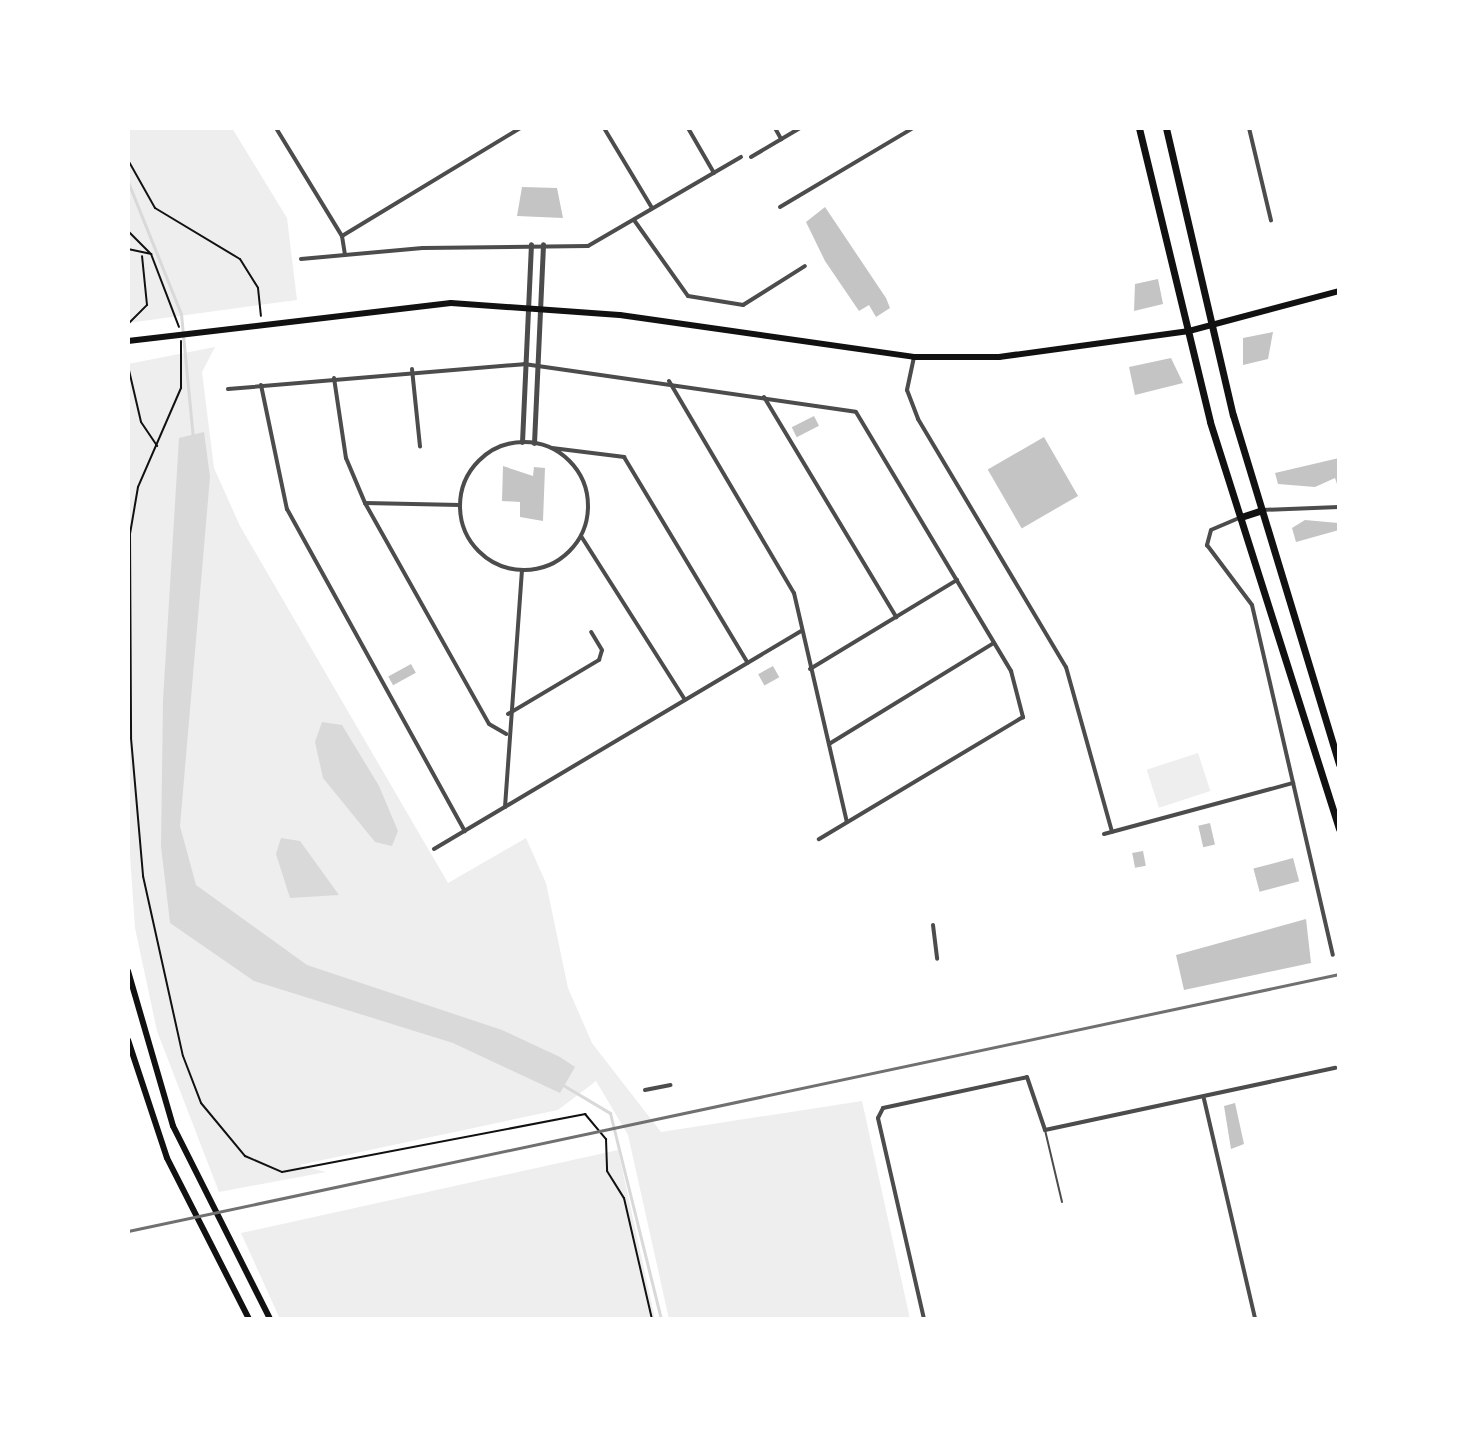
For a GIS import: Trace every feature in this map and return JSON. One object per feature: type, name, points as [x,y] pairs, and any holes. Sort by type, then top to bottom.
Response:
[{"type":"main road","points":[[1139,128],[1189,331],[1241,517],[1339,829]]},
{"type":"main road","points":[[1166,128],[1262,510],[1339,764]]},
{"type":"main road","points":[[128,341],[451,303],[539,306],[914,357],[1018,355],[1189,331],[1339,291]]},
{"type":"main road","points":[[1241,517],[1262,510]]},
{"type":"main road","points":[[128,971],[159,1092],[203,1190],[270,1319]]},
{"type":"main road","points":[[128,1040],[184,1194],[249,1319]]},
{"type":"street","points":[[276,128],[342,236],[345,255]]},
{"type":"street","points":[[363,128],[372,128]]},
{"type":"street","points":[[342,236],[520,128]]},
{"type":"street","points":[[604,128],[652,209]]},
{"type":"street","points":[[688,128],[714,173]]},
{"type":"street","points":[[775,128],[781,139]]},
{"type":"street","points":[[751,157],[800,128]]},
{"type":"street","points":[[780,207],[913,128]]},
{"type":"street","points":[[1249,128],[1271,220]]},
{"type":"street","points":[[301,259],[531,244],[588,246],[741,157]]},
{"type":"street","points":[[634,220],[688,296],[743,305],[805,266]]},
{"type":"street","points":[[522,442],[531,244]]},
{"type":"street","points":[[534,443],[543,244]]},
{"type":"street","points":[[914,357],[907,390],[918,419],[1066,667],[1112,832]]},
{"type":"street","points":[[228,389],[412,369],[524,364],[669,381],[852,411],[1011,671],[1023,717],[819,839]]},
{"type":"street","points":[[412,369],[420,447]]},
{"type":"street","points":[[334,378],[346,458],[365,503],[489,724],[506,734]]},
{"type":"street","points":[[669,381],[790,584],[847,822]]},
{"type":"street","points":[[261,385],[287,509],[465,831]]},
{"type":"street","points":[[764,397],[896,617]]},
{"type":"street","points":[[552,448],[585,486],[581,536],[561,559],[522,571],[477,551],[460,505],[479,461],[522,442],[624,457],[748,663]]},
{"type":"street","points":[[365,503],[460,505]]},
{"type":"street","points":[[1262,510],[1339,507]]},
{"type":"street","points":[[1241,517],[1211,530],[1207,545],[1252,605],[1333,955]]},
{"type":"street","points":[[581,536],[685,700]]},
{"type":"street","points":[[505,807],[506,734],[522,571]]},
{"type":"street","points":[[810,669],[957,580]]},
{"type":"street","points":[[434,849],[801,631]]},
{"type":"street","points":[[508,714],[599,660],[602,650],[591,632]]},
{"type":"street","points":[[829,744],[994,642]]},
{"type":"street","points":[[1104,834],[1293,783]]},
{"type":"street","points":[[933,925],[937,959]]},
{"type":"street","points":[[924,1319],[878,1112],[1031,1079],[1045,1130],[1204,1099],[1335,1068]]},
{"type":"street","points":[[645,1090],[671,1085]]},
{"type":"street","points":[[1204,1099],[1255,1319]]},
{"type":"lane","points":[[1045,1130],[1062,1202]]},
{"type":"path","points":[[128,160],[155,208],[250,271],[262,325]]},
{"type":"path","points":[[128,231],[151,254],[177,313],[184,357],[181,388],[138,487],[130,534],[138,839],[183,1056],[208,1116],[245,1156],[295,1172],[585,1114],[606,1139],[607,1171],[624,1198],[652,1319]]},
{"type":"path","points":[[128,249],[142,256],[151,254]]},
{"type":"path","points":[[128,324],[147,305],[142,256]]},
{"type":"path","points":[[128,366],[141,422],[157,446]]},
{"type":"shaded area","points":[[128,128],[232,128],[287,218],[297,300],[128,323]]},
{"type":"shaded area","points":[[215,347],[202,372],[214,468],[240,526],[448,883],[526,838],[546,883],[568,988],[592,1043],[661,1132],[862,1101],[910,1319],[669,1319],[628,1135],[596,1081],[558,1110],[299,1165],[326,1172],[219,1192],[157,1031],[135,928],[128,826],[128,364]]},
{"type":"shaded area","points":[[204,432],[210,477],[180,826],[196,885],[307,965],[502,1030],[560,1057],[575,1067],[560,1093],[453,1043],[254,981],[170,923],[161,846],[163,700],[179,438]]},
{"type":"shaded area","points":[[322,722],[342,725],[379,786],[398,831],[392,846],[375,842],[323,778],[315,742]]},
{"type":"shaded area","points":[[1198,753],[1210,791],[1159,808],[1147,770]]},
{"type":"shaded area","points":[[281,838],[300,841],[339,895],[290,898],[276,854]]},
{"type":"shaded area","points":[[618,1150],[655,1319],[280,1319],[241,1233]]},
{"type":"building","points":[[522,187],[557,188],[563,218],[517,216]]},
{"type":"building","points":[[825,207],[886,298],[890,308],[876,317],[869,305],[859,311],[825,261],[806,222]]},
{"type":"building","points":[[1158,279],[1163,304],[1134,311],[1135,284]]},
{"type":"building","points":[[1273,332],[1268,359],[1243,365],[1243,338]]},
{"type":"building","points":[[1171,358],[1183,383],[1135,395],[1129,367]]},
{"type":"building","points":[[814,416],[819,426],[797,437],[792,427]]},
{"type":"building","points":[[1044,437],[1078,496],[1022,528],[988,470]]},
{"type":"building","points":[[1339,458],[1339,490],[1335,478],[1315,487],[1278,484],[1275,473]]},
{"type":"building","points":[[503,466],[533,476],[534,467],[545,468],[543,521],[520,517],[520,502],[502,501]]},
{"type":"building","points":[[1305,520],[1338,523],[1339,530],[1296,542],[1292,528]]},
{"type":"building","points":[[411,664],[416,673],[393,685],[388,677]]},
{"type":"building","points":[[773,666],[779,677],[764,686],[758,674]]},
{"type":"building","points":[[1210,823],[1215,844],[1203,847],[1198,826]]},
{"type":"building","points":[[1143,851],[1146,866],[1135,868],[1132,853]]},
{"type":"building","points":[[1293,858],[1299,881],[1260,892],[1253,869]]},
{"type":"building","points":[[1306,919],[1311,963],[1184,990],[1176,955]]},
{"type":"building","points":[[1235,1103],[1244,1144],[1231,1149],[1224,1106]]},
{"type":"waterway","points":[[128,182],[181,314],[193,439]]},
{"type":"waterway","points":[[563,1085],[610,1113],[661,1319]]},
{"type":"railway","points":[[128,1231],[1339,974]]}]
